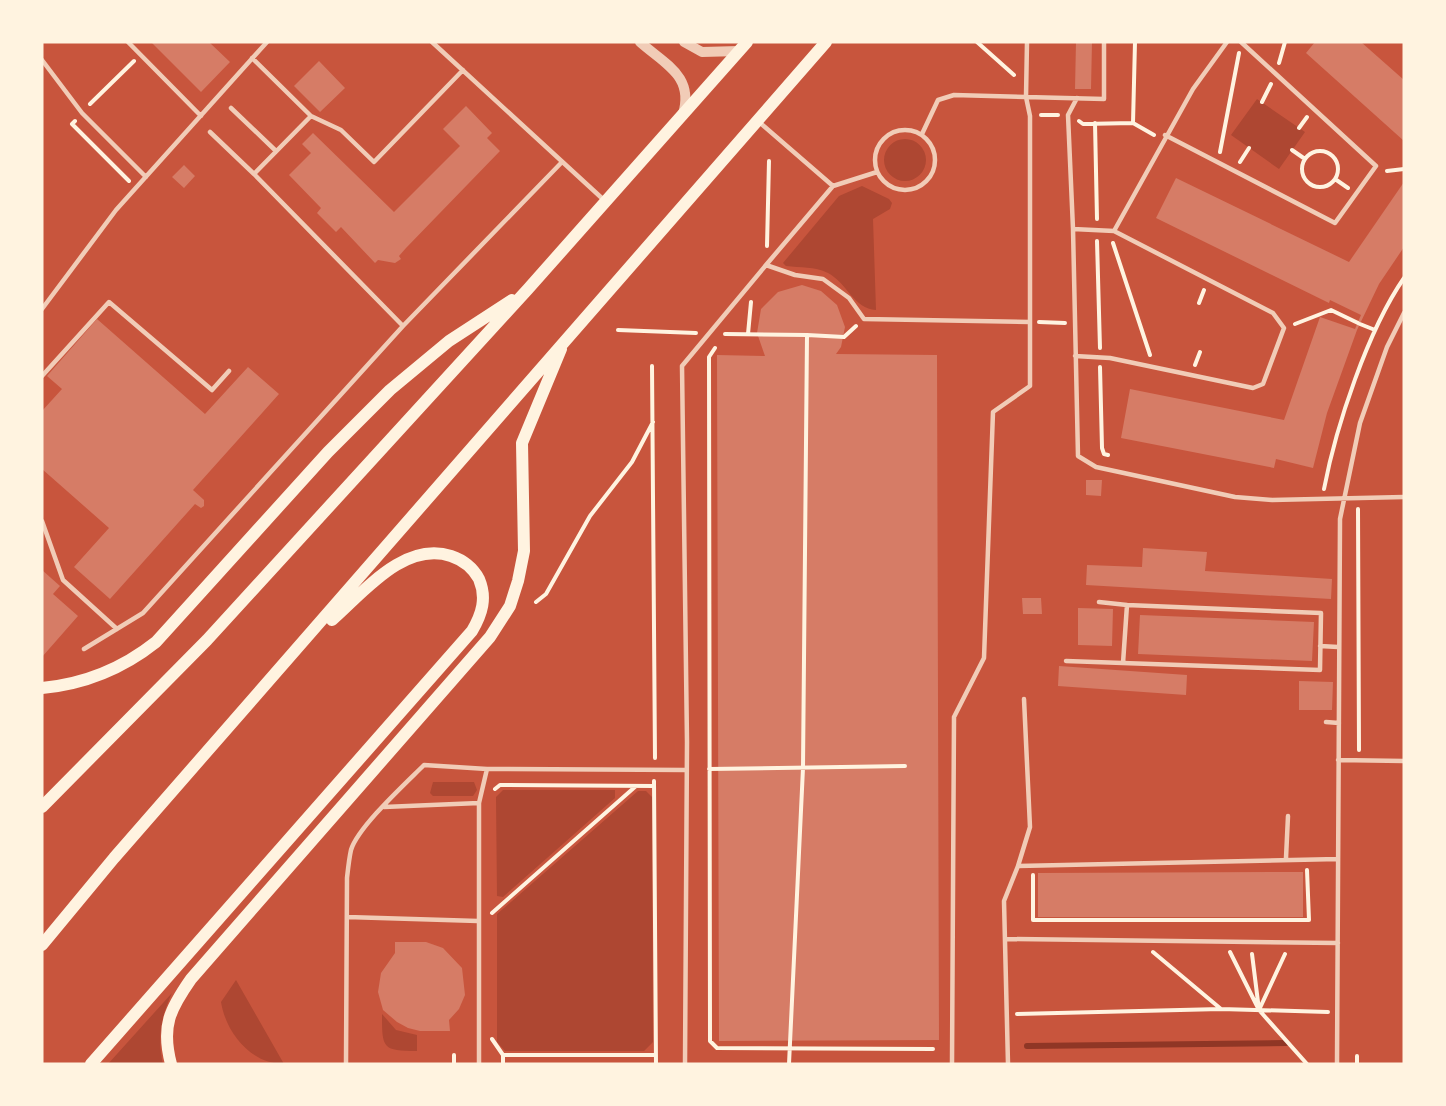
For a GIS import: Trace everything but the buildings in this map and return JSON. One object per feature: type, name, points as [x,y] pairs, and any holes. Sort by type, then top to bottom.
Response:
[{"type":"main road","points":[[42,945],[114,858],[826,42]]},
{"type":"main road","points":[[42,807],[207,640],[528,289],[743,46]]},
{"type":"main road","points":[[42,688],[78,683],[105,673],[132,661],[156,642],[328,452],[390,390],[449,341],[528,289]]},
{"type":"main road","points":[[171,1064],[166,1037],[168,1022],[172,1006],[191,979],[483,645],[510,606],[524,551],[522,443],[534,409],[567,337]]},
{"type":"main road","points":[[91,1064],[472,630],[480,617],[484,601],[482,586],[475,572],[459,559],[426,552],[399,562],[297,650]]},
{"type":"street","points":[[640,42],[682,79],[687,99],[683,115]]},
{"type":"street","points":[[684,42],[702,52],[743,46]]},
{"type":"street","points":[[42,813],[54,795]]},
{"type":"lane","points":[[128,42],[201,116]]},
{"type":"lane","points":[[42,309],[116,210],[267,42]]},
{"type":"lane","points":[[432,42],[605,201]]},
{"type":"lane","points":[[952,1064],[954,717],[984,658],[993,412],[1030,386],[1030,116],[1026,97],[1027,42]]},
{"type":"lane","points":[[922,134],[938,100],[954,95],[1104,99],[1104,42]]},
{"type":"lane","points":[[1114,231],[1193,89],[1227,42]]},
{"type":"lane","points":[[1164,138],[1218,162],[1335,223],[1376,166],[1241,42]]},
{"type":"lane","points":[[252,58],[311,116],[341,130],[374,162],[463,70]]},
{"type":"lane","points":[[42,60],[82,113],[146,177]]},
{"type":"lane","points":[[1077,98],[1068,115],[1078,456],[1096,467],[1234,497],[1323,499],[1404,497]]},
{"type":"lane","points":[[231,108],[276,151]]},
{"type":"lane","points":[[254,174],[311,116]]},
{"type":"lane","points":[[757,120],[833,186]]},
{"type":"lane","points":[[904,129],[922,134],[931,143],[936,155],[935,168],[924,183],[907,191],[894,189],[884,182],[877,172],[874,159],[876,150],[886,135],[904,129]]},
{"type":"lane","points":[[210,132],[403,326]]},
{"type":"lane","points":[[84,649],[143,613],[403,326],[561,162]]},
{"type":"lane","points":[[685,1064],[686,770],[682,366],[833,186],[877,172]]},
{"type":"lane","points":[[1073,229],[1114,231],[1273,313],[1284,328],[1263,384],[1253,388],[1110,358],[1074,356]]},
{"type":"lane","points":[[766,266],[823,279],[849,298],[864,319],[1030,322]]},
{"type":"lane","points":[[42,376],[109,302],[212,390],[229,371]]},
{"type":"lane","points":[[1336,1064],[1340,519],[1360,423],[1387,347],[1404,313]]},
{"type":"lane","points":[[42,521],[63,579],[117,629]]},
{"type":"lane","points":[[1066,661],[1320,670],[1321,613],[1099,602]]},
{"type":"lane","points":[[1123,663],[1126,605]]},
{"type":"lane","points":[[1320,646],[1338,647]]},
{"type":"lane","points":[[1008,1064],[1004,901],[1030,827],[1024,699]]},
{"type":"lane","points":[[1326,722],[1339,723]]},
{"type":"lane","points":[[1338,760],[1404,761]]},
{"type":"lane","points":[[346,1064],[347,878],[351,849],[360,834],[424,765],[487,769],[686,770]]},
{"type":"lane","points":[[479,1064],[479,803],[487,769]]},
{"type":"lane","points":[[384,807],[479,803]]},
{"type":"lane","points":[[1286,858],[1288,816]]},
{"type":"lane","points":[[1018,866],[1286,858],[1338,859]]},
{"type":"lane","points":[[347,917],[478,921]]},
{"type":"lane","points":[[1006,939],[1338,943]]},
{"type":"path","points":[[976,42],[1026,84]]},
{"type":"path","points":[[1133,123],[1135,42]]},
{"type":"path","points":[[1218,162],[1241,42]]},
{"type":"path","points":[[1262,102],[1275,75],[1285,42]]},
{"type":"path","points":[[1030,116],[1068,115],[1083,124],[1133,123],[1164,138]]},
{"type":"path","points":[[1292,150],[1305,159]]},
{"type":"path","points":[[1316,152],[1328,152],[1337,166],[1335,179],[1324,187],[1311,186],[1302,173],[1305,159],[1316,152]]},
{"type":"path","points":[[766,252],[769,162]]},
{"type":"path","points":[[1376,166],[1386,171],[1404,170]]},
{"type":"path","points":[[1114,231],[1112,238],[1154,366]]},
{"type":"path","points":[[1323,499],[1338,437],[1375,330],[1404,278]]},
{"type":"path","points":[[744,310],[751,302]]},
{"type":"path","points":[[1284,328],[1332,310],[1375,330]]},
{"type":"path","points":[[1043,322],[1057,323]]},
{"type":"path","points":[[730,326],[709,357],[710,1041],[717,1048],[933,1049]]},
{"type":"path","points":[[618,330],[693,333]]},
{"type":"path","points":[[717,334],[844,337]]},
{"type":"path","points":[[789,1064],[803,768],[807,335]]},
{"type":"path","points":[[651,366],[656,1064]]},
{"type":"path","points":[[536,602],[546,594],[590,516],[632,462],[653,422]]},
{"type":"path","points":[[1359,498],[1359,760]]},
{"type":"path","points":[[709,769],[905,766]]},
{"type":"path","points":[[492,913],[636,785]]},
{"type":"path","points":[[491,793],[500,786],[654,786]]},
{"type":"path","points":[[1033,865],[1033,920],[1309,920],[1306,858]]},
{"type":"path","points":[[1303,897],[1308,888]]},
{"type":"path","points":[[492,901],[492,924]]},
{"type":"path","points":[[1224,941],[1259,1010],[1307,1064]]},
{"type":"path","points":[[1250,941],[1259,1010]]},
{"type":"path","points":[[1259,1010],[1291,941]]},
{"type":"path","points":[[1140,942],[1221,1010]]},
{"type":"path","points":[[1008,1014],[1221,1010],[1337,1012]]},
{"type":"path","points":[[492,1029],[492,1041],[503,1055],[502,1064]]},
{"type":"path","points":[[454,1055],[454,1064]]},
{"type":"path","points":[[503,1055],[656,1055]]},
{"type":"path","points":[[1357,1056],[1357,1064]]},
{"type":"shaded area","points":[[1257,99],[1305,132],[1279,169],[1231,135]]},
{"type":"shaded area","points":[[905,139],[920,145],[926,160],[920,175],[905,181],[890,175],[884,160],[890,145]]},
{"type":"shaded area","points":[[862,186],[889,199],[892,203],[890,209],[873,219],[876,310],[862,305],[835,277],[828,273],[813,268],[786,266],[783,263],[839,196]]},
{"type":"shaded area","points":[[433,782],[474,782],[477,790],[473,796],[433,796],[430,793]]},
{"type":"shaded area","points":[[503,790],[615,790],[615,798],[503,897],[497,896],[496,797]]},
{"type":"shaded area","points":[[638,791],[646,791],[652,797],[653,1042],[644,1051],[505,1051],[497,1042],[497,914]]},
{"type":"shaded area","points":[[236,980],[284,1064],[272,1063],[251,1053],[242,1045],[228,1025],[221,1002]]},
{"type":"shaded area","points":[[172,993],[161,1028],[160,1045],[163,1064],[108,1064]]},
{"type":"shaded area","points":[[382,1014],[396,1030],[417,1035],[417,1051],[397,1050],[386,1045]]},
{"type":"waterway","points":[[1027,1046],[1286,1043]]}]
